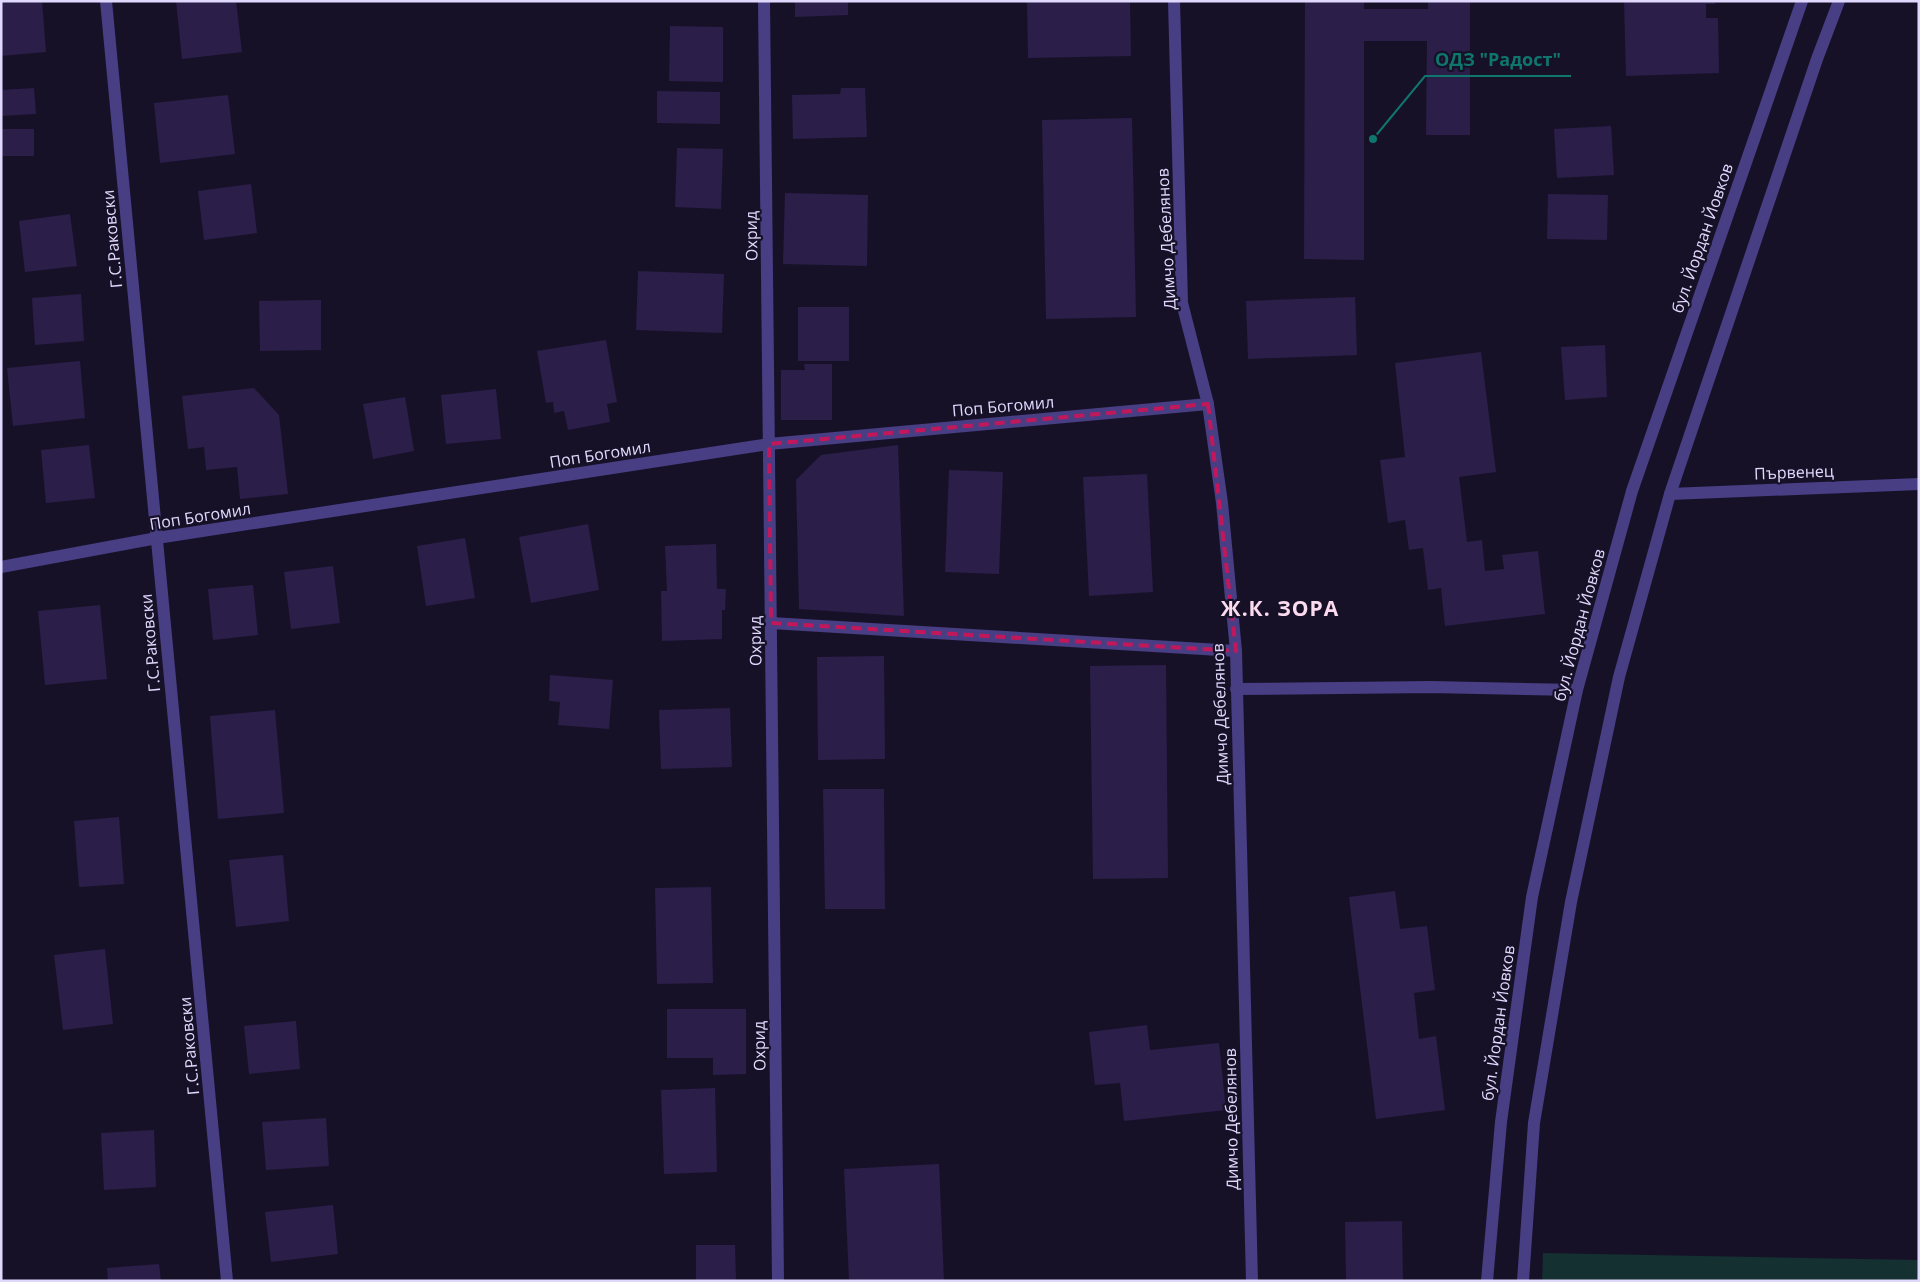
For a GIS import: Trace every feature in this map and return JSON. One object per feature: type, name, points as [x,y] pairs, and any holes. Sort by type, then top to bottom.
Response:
[{"type":"street","name":"Г.С.Раковски","points":[[106,1],[227,1281]]},
{"type":"street","name":"Охрид","points":[[764,1],[778,1281]]},
{"type":"street","name":"Димчо Дебелянов","points":[[1174,1],[1182,303],[1208,404],[1222,503],[1236,651],[1252,1281]]},
{"type":"street","name":"бул. Йордан Йовков","points":[[1487,1281],[1501,1122],[1532,897],[1577,690],[1632,491],[1802,1]]},
{"type":"street","points":[[1523,1281],[1534,1123],[1571,902],[1619,678],[1670,494],[1817,59],[1839,1]]},
{"type":"street","name":"Поп Богомил","points":[[1,567],[157,538],[770,444],[1208,404]]},
{"type":"street","name":"Първенец","points":[[1670,494],[1919,484]]},
{"type":"street","points":[[771,623],[1236,651]]},
{"type":"street","points":[[1236,689],[1431,687],[1577,690]]},
{"type":"highlighted area","points":[[1208,404],[1236,651],[771,623],[769,444]]},
{"type":"green space","points":[[1543,1253],[1919,1260],[1919,1281],[1542,1281]]},
{"type":"building","points":[[1,1],[42,1],[46,52],[1,56]]},
{"type":"building","points":[[176,1],[236,1],[242,52],[182,59]]},
{"type":"building","points":[[795,1],[848,1],[848,15],[795,17]]},
{"type":"building","points":[[1027,1],[1130,1],[1131,56],[1028,58]]},
{"type":"building","points":[[1305,1],[1364,1],[1364,9],[1428,9],[1428,1],[1470,1],[1470,135],[1426,135],[1427,41],[1364,41],[1364,260],[1304,259]]},
{"type":"building","points":[[1715,1],[1715,4],[1706,4],[1706,18],[1718,18],[1719,73],[1626,76],[1624,2]]},
{"type":"building","points":[[670,26],[723,27],[723,82],[669,81]]},
{"type":"building","points":[[34,88],[36,114],[1,116],[1,90]]},
{"type":"building","points":[[841,88],[865,88],[867,137],[793,139],[792,95],[840,94]]},
{"type":"building","points":[[657,91],[720,92],[720,124],[657,123]]},
{"type":"building","points":[[228,95],[235,154],[160,163],[154,103]]},
{"type":"building","points":[[1132,118],[1136,317],[1046,319],[1042,120]]},
{"type":"building","points":[[1611,126],[1614,175],[1557,178],[1554,129]]},
{"type":"building","points":[[1,129],[34,129],[34,156],[1,156]]},
{"type":"building","points":[[677,148],[723,149],[721,209],[675,207]]},
{"type":"building","points":[[251,184],[257,233],[204,240],[198,191]]},
{"type":"building","points":[[785,193],[868,195],[867,266],[783,264]]},
{"type":"building","points":[[1548,194],[1608,195],[1607,240],[1547,239]]},
{"type":"building","points":[[70,214],[77,266],[25,272],[19,221]]},
{"type":"building","points":[[638,271],[724,274],[722,333],[636,330]]},
{"type":"building","points":[[81,294],[84,341],[35,345],[32,298]]},
{"type":"building","points":[[1355,297],[1357,355],[1248,359],[1246,301]]},
{"type":"building","points":[[321,300],[321,350],[260,351],[259,301]]},
{"type":"building","points":[[798,307],[849,307],[849,361],[798,361]]},
{"type":"building","points":[[606,340],[617,402],[607,404],[610,422],[568,430],[564,411],[554,413],[553,402],[546,403],[537,351]]},
{"type":"building","points":[[1605,345],[1607,397],[1565,400],[1561,347]]},
{"type":"building","points":[[1481,352],[1496,472],[1459,477],[1467,542],[1482,540],[1485,571],[1504,569],[1502,555],[1538,551],[1545,614],[1445,626],[1441,588],[1428,590],[1423,548],[1409,550],[1405,520],[1388,523],[1380,460],[1405,457],[1395,363]]},
{"type":"building","points":[[80,361],[85,418],[13,426],[7,368]]},
{"type":"building","points":[[804,364],[832,364],[832,420],[781,420],[781,370],[805,370]]},
{"type":"building","points":[[254,388],[279,415],[288,494],[240,499],[237,467],[206,470],[204,447],[188,449],[182,396]]},
{"type":"building","points":[[496,389],[501,439],[446,444],[441,395]]},
{"type":"building","points":[[405,397],[414,451],[373,459],[363,404]]},
{"type":"building","points":[[89,445],[95,498],[46,503],[41,450]]},
{"type":"building","points":[[898,445],[904,616],[799,609],[796,480],[821,455]]},
{"type":"building","points":[[949,470],[1003,472],[999,574],[945,572]]},
{"type":"building","points":[[1147,474],[1153,592],[1089,596],[1083,477]]},
{"type":"building","points":[[588,524],[599,590],[531,603],[519,537]]},
{"type":"building","points":[[465,538],[475,598],[426,606],[417,546]]},
{"type":"building","points":[[716,544],[717,589],[726,589],[725,610],[722,610],[722,639],[662,641],[661,591],[667,591],[665,546]]},
{"type":"building","points":[[333,566],[340,623],[291,629],[284,572]]},
{"type":"building","points":[[253,585],[258,635],[213,640],[208,589]]},
{"type":"building","points":[[100,605],[107,679],[45,685],[38,611]]},
{"type":"building","points":[[884,656],[885,759],[818,760],[817,657]]},
{"type":"building","points":[[1166,665],[1168,878],[1093,879],[1090,666]]},
{"type":"building","points":[[550,675],[613,680],[609,729],[558,725],[560,702],[549,701]]},
{"type":"building","points":[[730,708],[732,767],[661,769],[659,710]]},
{"type":"building","points":[[275,710],[284,813],[218,819],[210,716]]},
{"type":"building","points":[[823,789],[884,789],[885,909],[825,909]]},
{"type":"building","points":[[119,817],[124,884],[79,887],[74,821]]},
{"type":"building","points":[[283,855],[289,921],[236,927],[229,860]]},
{"type":"building","points":[[711,887],[713,983],[657,984],[655,888]]},
{"type":"building","points":[[1395,891],[1400,929],[1427,926],[1435,990],[1414,993],[1419,1039],[1436,1036],[1445,1110],[1376,1119],[1349,897]]},
{"type":"building","points":[[105,949],[113,1024],[63,1030],[54,955]]},
{"type":"building","points":[[667,1009],[746,1009],[746,1074],[713,1075],[713,1058],[667,1058]]},
{"type":"building","points":[[296,1021],[300,1069],[249,1074],[244,1026]]},
{"type":"building","points":[[1147,1025],[1150,1050],[1219,1043],[1226,1110],[1124,1121],[1120,1083],[1095,1085],[1089,1032]]},
{"type":"building","points":[[715,1088],[717,1172],[664,1174],[661,1090]]},
{"type":"building","points":[[326,1118],[329,1166],[266,1170],[262,1122]]},
{"type":"building","points":[[154,1130],[156,1187],[104,1190],[101,1133]]},
{"type":"building","points":[[939,1164],[944,1281],[849,1281],[844,1169]]},
{"type":"building","points":[[333,1205],[338,1254],[271,1262],[265,1212]]},
{"type":"building","points":[[1402,1221],[1403,1281],[1346,1281],[1345,1222]]},
{"type":"building","points":[[696,1245],[735,1245],[736,1281],[696,1281]]},
{"type":"building","points":[[159,1264],[161,1281],[108,1281],[107,1268]]},
{"type":"place","name":"ОДЗ \"Радост\"","points":[[1373,139]]},
{"type":"district","name":"Ж.К. ЗОРА","points":[[1280,609]]}]
